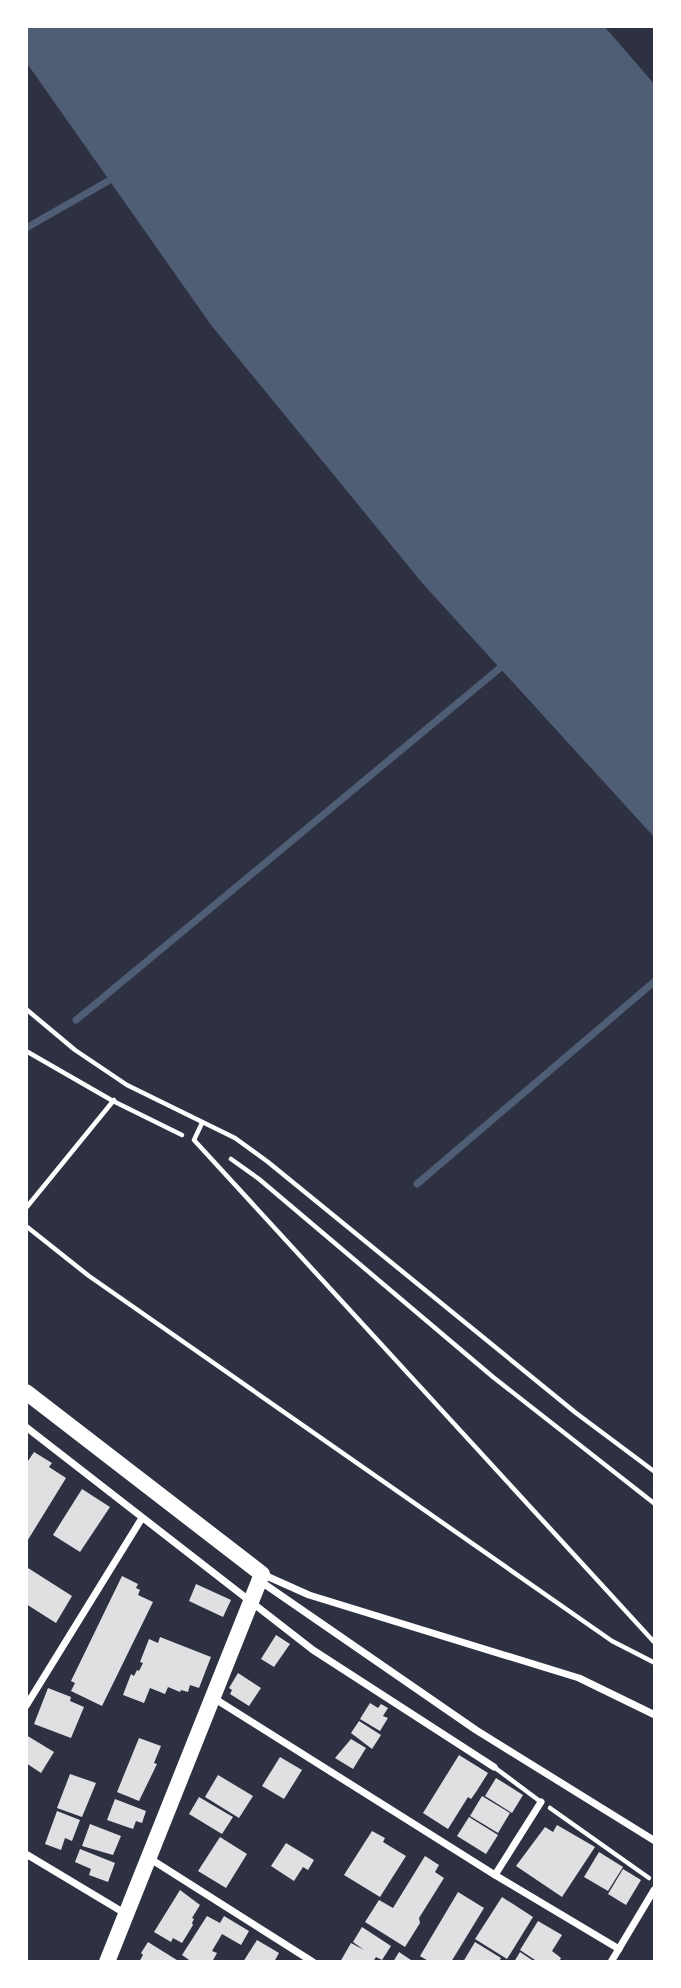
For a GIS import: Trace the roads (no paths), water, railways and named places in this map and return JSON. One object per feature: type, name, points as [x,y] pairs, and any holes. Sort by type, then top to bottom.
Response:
[{"type":"main road","points":[[26,1392],[260,1577],[107,1962]]},
{"type":"street","points":[[26,1427],[313,1650],[494,1767]]},
{"type":"street","points":[[26,1706],[142,1518]]},
{"type":"street","points":[[260,1577],[309,1595],[579,1678],[655,1715]]},
{"type":"street","points":[[260,1577],[476,1730],[655,1841]]},
{"type":"street","points":[[212,1698],[618,1949]]},
{"type":"street","points":[[495,1875],[541,1802]]},
{"type":"street","points":[[26,1854],[126,1914]]},
{"type":"street","points":[[148,1858],[313,1962]]},
{"type":"street","points":[[611,1962],[654,1890]]},
{"type":"lane","points":[[26,1009],[100,1068],[148,1097],[235,1138],[268,1162],[576,1413],[655,1472]]},
{"type":"lane","points":[[202,1123],[194,1140],[655,1643]]},
{"type":"lane","points":[[494,1767],[541,1802]]},
{"type":"water","points":[[26,26],[604,26],[655,85],[655,838],[423,584],[211,325],[26,62]]},
{"type":"waterway","points":[[26,228],[117,176]]},
{"type":"waterway","points":[[76,1020],[506,663]]},
{"type":"waterway","points":[[417,1184],[655,981]]}]
